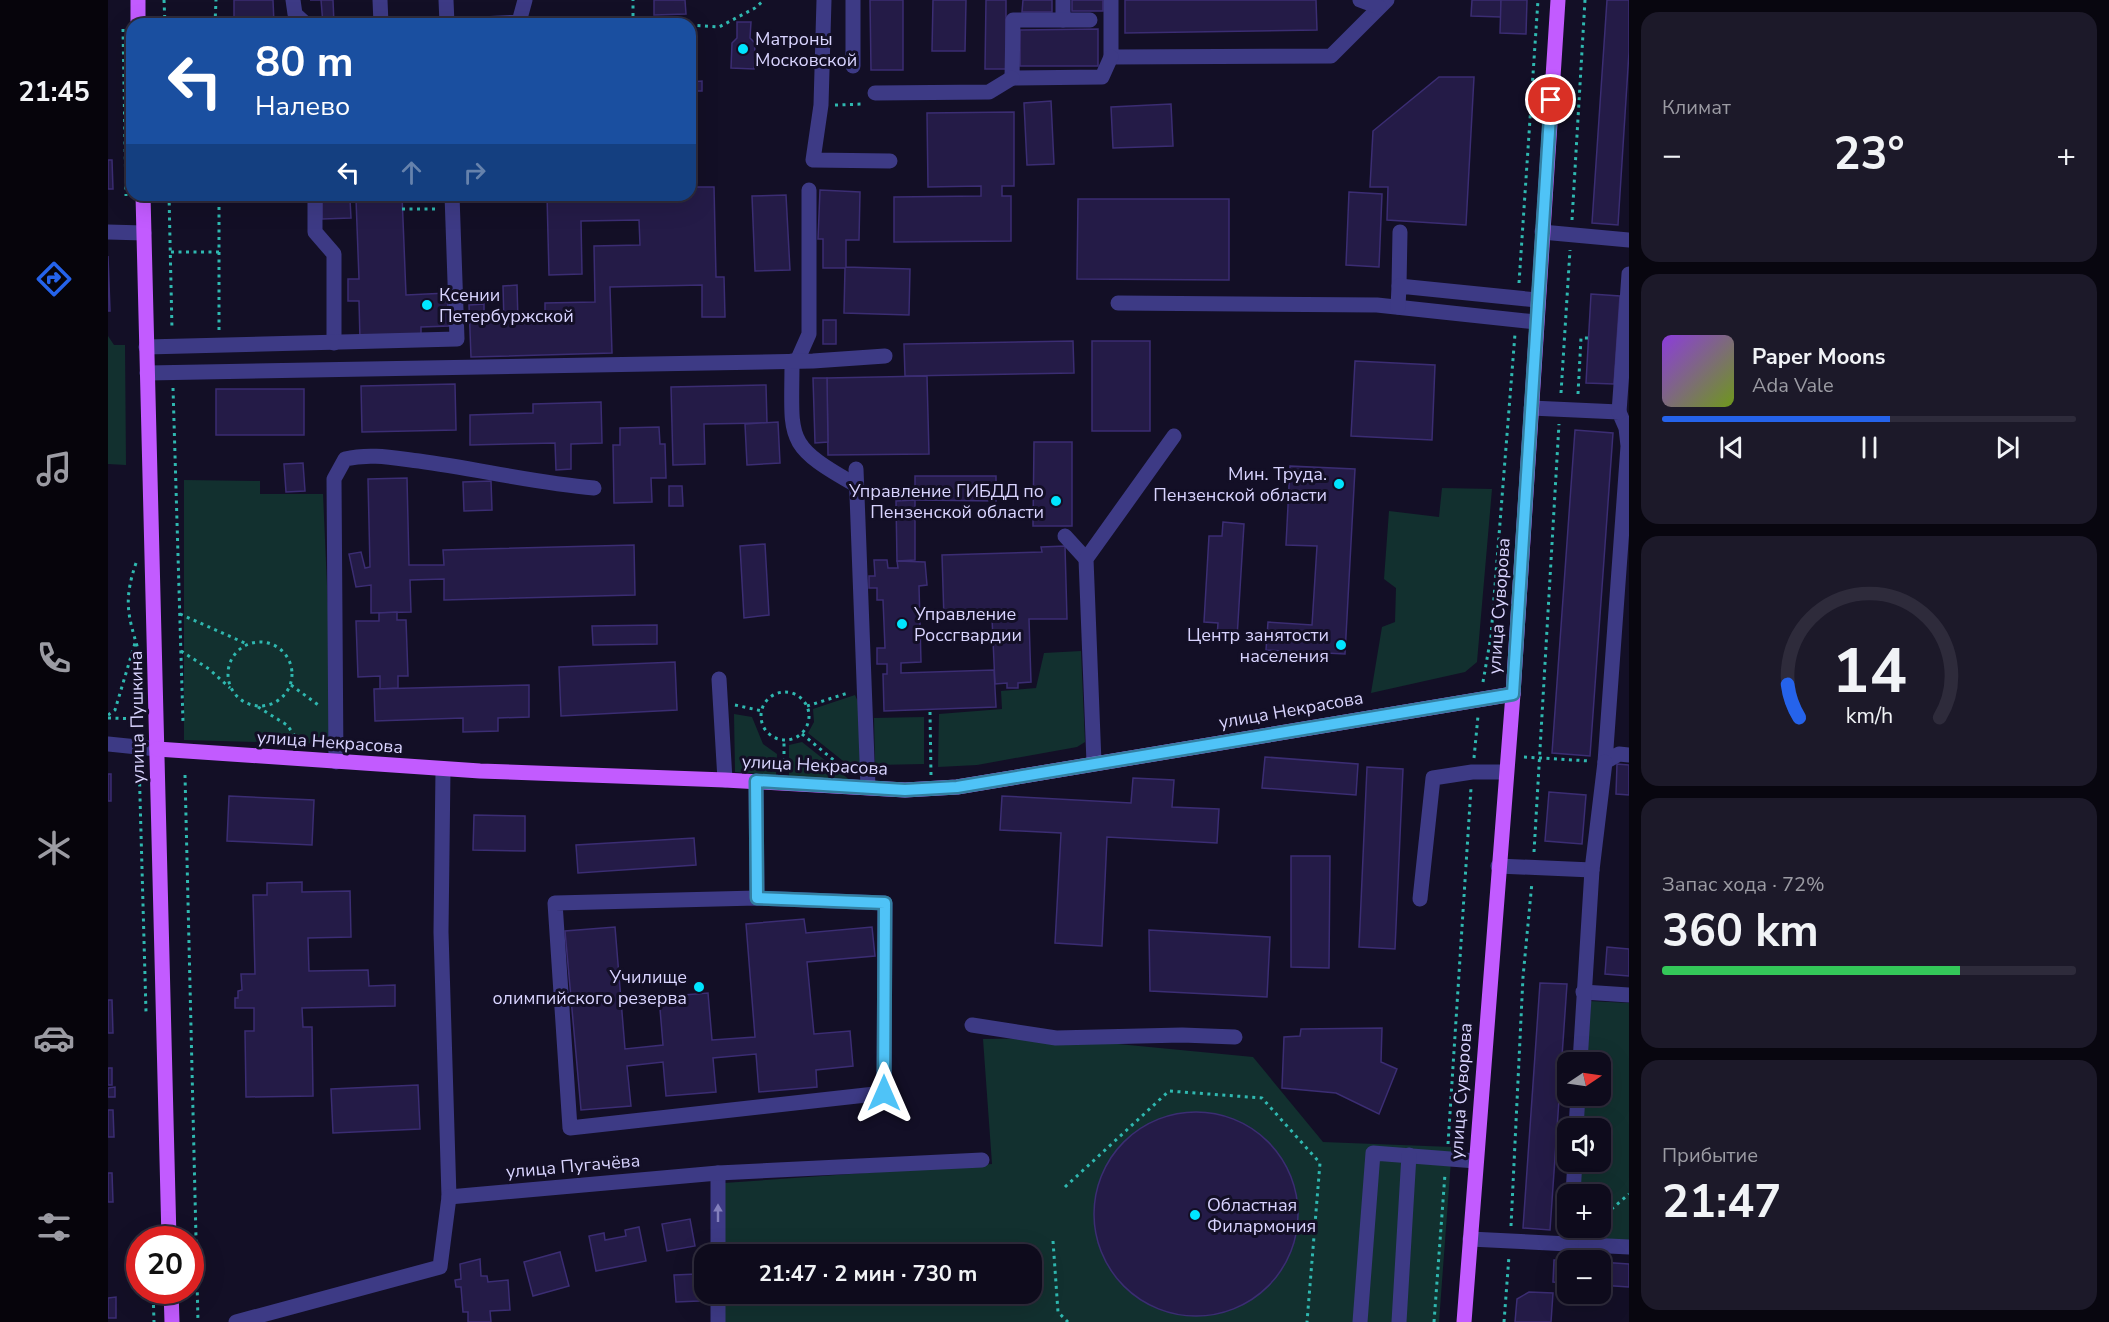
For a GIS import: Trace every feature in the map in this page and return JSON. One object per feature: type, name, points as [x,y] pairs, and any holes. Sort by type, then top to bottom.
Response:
[{"type":"main road","points":[[138,0],[138,18]]},
{"type":"main road","name":"улица Суворова","points":[[1464,1322],[1513,694],[1558,0]]},
{"type":"main road","name":"улица Пушкина","points":[[143,201],[169,1226]]},
{"type":"main road","name":"улица Некрасова","points":[[157,749],[443,769],[756,781],[868,788],[957,787],[1513,694]]},
{"type":"main road","points":[[171,1304],[172,1322]]},
{"type":"street","points":[[293,0],[295,14],[299,18]]},
{"type":"street","points":[[380,0],[381,18]]},
{"type":"street","points":[[446,0],[447,18]]},
{"type":"street","points":[[520,18],[525,0]]},
{"type":"street","points":[[824,0],[821,105],[813,159],[890,161]]},
{"type":"street","points":[[853,0],[854,66]]},
{"type":"street","points":[[1063,0],[1063,20]]},
{"type":"street","points":[[875,93],[989,92],[1012,78],[1102,76],[1111,57],[1111,0]]},
{"type":"street","points":[[1360,0],[1383,4]]},
{"type":"street","points":[[1111,57],[1331,56],[1383,4]]},
{"type":"street","points":[[1012,78],[1013,20],[1090,20]]},
{"type":"street","points":[[809,190],[808,334],[795,361],[792,430],[800,446],[825,467],[856,477],[868,788]]},
{"type":"street","points":[[315,201],[315,232],[334,254],[334,343]]},
{"type":"street","points":[[146,347],[457,339],[452,202]]},
{"type":"street","points":[[108,232],[144,233]]},
{"type":"street","points":[[1398,307],[1400,232]]},
{"type":"street","points":[[1542,232],[1629,240]]},
{"type":"street","points":[[1580,1052],[1592,870],[1605,762],[1629,446],[1626,428],[1619,412],[1629,274]]},
{"type":"street","points":[[1399,286],[1538,300]]},
{"type":"street","points":[[1118,303],[1398,307],[1536,322]]},
{"type":"street","points":[[147,374],[795,361],[885,356]]},
{"type":"street","points":[[1531,408],[1619,412]]},
{"type":"street","points":[[1094,763],[1086,559],[1174,436]]},
{"type":"street","points":[[336,762],[334,479],[345,459],[365,454],[467,467],[550,484],[594,488]]},
{"type":"street","points":[[1065,536],[1086,559]]},
{"type":"street","points":[[719,679],[725,780]]},
{"type":"street","name":"улица Некрасова","points":[[108,744],[157,749]]},
{"type":"street","points":[[1605,762],[1619,754],[1629,755]]},
{"type":"street","points":[[236,1322],[440,1267],[449,1197],[441,932],[443,769]]},
{"type":"street","points":[[1420,899],[1433,778],[1473,772],[1506,772]]},
{"type":"street","points":[[756,781],[757,898]]},
{"type":"street","points":[[1498,866],[1592,870]]},
{"type":"street","points":[[757,898],[885,903],[884,1093],[570,1128],[555,903],[757,898]]},
{"type":"street","points":[[1583,992],[1629,995]]},
{"type":"street","points":[[972,1025],[1056,1038],[1182,1035],[1235,1037]]},
{"type":"street","points":[[1360,1322],[1373,1153],[1476,1161]]},
{"type":"street","points":[[1399,1322],[1409,1155]]},
{"type":"street","name":"улица Пугачёва","points":[[449,1197],[718,1173],[982,1160]]},
{"type":"street","points":[[718,1173],[718,1244]]},
{"type":"street","points":[[1571,1238],[1571,1245]]},
{"type":"street","points":[[1470,1239],[1629,1247]]},
{"type":"street","points":[[718,1304],[718,1322]]},
{"type":"path","points":[[164,0],[165,18]]},
{"type":"path","points":[[215,18],[216,0]]},
{"type":"path","points":[[633,0],[633,18]]},
{"type":"path","points":[[696,25],[719,27],[755,8],[764,0]]},
{"type":"path","points":[[1518,297],[1538,0]]},
{"type":"path","points":[[1504,1322],[1523,977],[1533,868],[1585,0]]},
{"type":"path","points":[[821,105],[863,105],[875,93]]},
{"type":"path","points":[[169,201],[172,347]]},
{"type":"path","points":[[219,201],[219,345]]},
{"type":"path","points":[[402,209],[452,202]]},
{"type":"path","points":[[171,252],[219,252]]},
{"type":"path","points":[[1484,682],[1492,624],[1516,319]]},
{"type":"path","points":[[1578,410],[1581,338],[1588,338]]},
{"type":"path","points":[[172,373],[183,722]]},
{"type":"path","points":[[180,614],[248,644],[268,643],[278,647],[291,664],[291,685],[277,702],[257,706]]},
{"type":"path","points":[[108,717],[116,710],[135,641]]},
{"type":"path","points":[[231,689],[228,668],[238,650],[248,644]]},
{"type":"path","points":[[181,651],[209,669],[237,697],[288,725],[304,748]]},
{"type":"path","points":[[291,685],[337,718]]},
{"type":"path","points":[[807,706],[864,687]]},
{"type":"path","points":[[783,692],[798,695],[807,706],[809,721],[802,734],[784,741],[766,731],[762,711],[770,698],[783,692]]},
{"type":"path","points":[[721,703],[762,711]]},
{"type":"path","points":[[1434,1322],[1478,711]]},
{"type":"path","points":[[930,712],[932,788]]},
{"type":"path","points":[[108,717],[139,720]]},
{"type":"path","points":[[802,734],[868,788]]},
{"type":"path","points":[[784,741],[784,783]]},
{"type":"path","points":[[1508,756],[1605,762]]},
{"type":"path","points":[[185,775],[198,1322]]},
{"type":"path","points":[[1065,1187],[1169,1091],[1262,1098],[1320,1163],[1307,1322]]},
{"type":"path","points":[[1611,1210],[1629,1194]]},
{"type":"path","points":[[1053,1241],[1058,1312],[1068,1322]]},
{"type":"path","points":[[153,1304],[154,1322]]},
{"type":"green space","points":[[108,336],[114,345],[125,345],[126,465],[108,464]]},
{"type":"green space","points":[[184,480],[260,481],[260,494],[323,494],[334,744],[184,740]]},
{"type":"green space","points":[[1442,488],[1492,489],[1477,662],[1465,672],[1371,693],[1382,627],[1395,622],[1396,588],[1384,579],[1389,511],[1439,517]]},
{"type":"green space","points":[[1081,651],[1085,742],[1077,747],[977,765],[938,767],[939,714],[1002,709],[1001,691],[1036,688],[1044,653]]},
{"type":"green space","points":[[855,695],[859,704],[862,776],[808,733],[814,722],[813,709]]},
{"type":"green space","points":[[734,714],[752,717],[763,744],[777,754],[776,775],[735,772]]},
{"type":"green space","points":[[924,717],[924,764],[875,765],[874,718]]},
{"type":"green space","points":[[802,742],[851,781],[789,776],[789,745]]},
{"type":"green space","points":[[1589,1001],[1629,1003],[1629,1242],[1576,1240],[1576,1238],[1611,1238],[1611,1184],[1579,1184],[1579,1172],[1611,1172],[1611,1118],[1582,1118],[1583,1106],[1611,1106],[1611,1052],[1586,1052]]},
{"type":"green space","points":[[1056,1038],[1253,1057],[1323,1142],[1452,1147],[1439,1322],[722,1322],[722,1304],[1042,1304],[1042,1244],[723,1244],[724,1183],[992,1164],[983,1039]]},
{"type":"building","points":[[234,0],[273,0],[274,18],[234,18]]},
{"type":"building","points":[[321,0],[333,0],[334,18],[322,18]]},
{"type":"building","points":[[654,0],[685,0],[686,14],[654,15]]},
{"type":"building","points":[[870,0],[903,0],[903,70],[871,70]]},
{"type":"building","points":[[933,0],[966,0],[965,51],[932,51]]},
{"type":"building","points":[[986,0],[1006,0],[1006,69],[985,69]]},
{"type":"building","points":[[1023,0],[1052,0],[1052,12],[1022,12]]},
{"type":"building","points":[[1072,0],[1103,0],[1103,11],[1072,11]]},
{"type":"building","points":[[1125,0],[1316,0],[1317,30],[1125,33]]},
{"type":"building","points":[[1472,0],[1501,0],[1501,17],[1471,16]]},
{"type":"building","points":[[1501,0],[1527,0],[1526,34],[1500,33]]},
{"type":"building","points":[[1607,0],[1629,0],[1629,52],[1618,225],[1592,223]]},
{"type":"building","name":"Матроны Московской","points":[[737,22],[751,22],[750,38],[755,43],[754,69],[731,68],[732,43],[737,38]]},
{"type":"building","points":[[1098,29],[1098,66],[1020,66],[1020,30]]},
{"type":"building","points":[[1439,77],[1474,77],[1466,225],[1387,220],[1388,187],[1370,187],[1373,131]]},
{"type":"building","points":[[702,81],[702,91],[696,91],[696,82]]},
{"type":"building","points":[[1051,101],[1054,164],[1027,165],[1024,103]]},
{"type":"building","points":[[1171,104],[1173,146],[1113,148],[1111,107]]},
{"type":"building","points":[[1014,112],[1014,186],[1002,186],[1002,196],[1011,196],[1011,241],[894,242],[894,197],[981,196],[981,186],[928,187],[927,113]]},
{"type":"building","points":[[108,160],[112,160],[113,189],[108,189]]},
{"type":"building","points":[[696,187],[714,187],[716,277],[724,277],[725,317],[702,317],[702,285],[610,287],[612,353],[471,357],[469,305],[484,304],[484,322],[504,322],[503,286],[517,285],[518,321],[545,320],[545,303],[595,302],[594,246],[640,245],[639,220],[581,221],[582,274],[549,275],[547,201],[696,201]]},
{"type":"building","points":[[820,190],[860,192],[859,240],[846,240],[846,267],[910,269],[909,315],[844,313],[845,268],[823,268],[823,239],[818,239]]},
{"type":"building","points":[[1349,192],[1382,194],[1379,267],[1346,265]]},
{"type":"building","points":[[786,195],[790,270],[755,271],[752,196]]},
{"type":"building","points":[[1078,199],[1229,199],[1229,280],[1077,279]]},
{"type":"building","points":[[322,201],[350,201],[351,218],[322,219]]},
{"type":"building","points":[[356,201],[402,201],[406,295],[447,293],[449,326],[421,327],[421,336],[360,340],[359,301],[348,301],[348,279],[359,279]]},
{"type":"building","points":[[108,256],[110,311],[108,311]]},
{"type":"building","points":[[1591,294],[1620,296],[1614,384],[1586,383]]},
{"type":"building","points":[[823,320],[836,320],[836,344],[823,344]]},
{"type":"building","points":[[1073,341],[1074,373],[905,376],[904,344]]},
{"type":"building","points":[[1092,341],[1150,341],[1150,431],[1092,431]]},
{"type":"building","points":[[1355,361],[1435,365],[1432,440],[1351,436]]},
{"type":"building","points":[[927,376],[929,454],[828,455],[827,378]]},
{"type":"building","points":[[813,378],[827,378],[828,442],[815,443]]},
{"type":"building","points":[[455,384],[456,430],[362,432],[361,386]]},
{"type":"building","points":[[766,385],[767,423],[704,424],[705,464],[673,465],[671,387]]},
{"type":"building","points":[[216,389],[304,389],[304,435],[216,435]]},
{"type":"building","points":[[601,402],[602,443],[571,444],[571,469],[556,470],[555,443],[470,445],[470,415],[533,413],[533,404]]},
{"type":"building","points":[[778,422],[780,463],[747,465],[745,424]]},
{"type":"building","points":[[659,427],[660,444],[665,444],[666,478],[651,478],[652,502],[614,503],[613,445],[620,445],[620,428]]},
{"type":"building","points":[[1575,430],[1613,433],[1590,756],[1552,753]]},
{"type":"building","points":[[1034,442],[1072,442],[1072,526],[1033,526]]},
{"type":"building","points":[[303,463],[305,491],[286,492],[284,464]]},
{"type":"building","points":[[1290,466],[1355,469],[1345,654],[1266,650],[1268,622],[1312,625],[1317,546],[1286,545]]},
{"type":"building","points":[[915,476],[996,476],[996,501],[915,500]]},
{"type":"building","points":[[407,478],[409,565],[444,565],[443,550],[634,545],[635,595],[444,600],[444,579],[410,580],[411,612],[371,613],[371,585],[356,587],[349,554],[361,552],[365,568],[370,567],[368,479]]},
{"type":"building","points":[[491,481],[492,510],[464,511],[463,482]]},
{"type":"building","points":[[669,486],[682,486],[683,506],[669,506]]},
{"type":"building","points":[[915,500],[915,560],[897,561],[896,501]]},
{"type":"building","points":[[1223,522],[1244,524],[1237,638],[1217,637],[1218,623],[1204,622],[1209,536],[1222,536]]},
{"type":"building","points":[[765,544],[769,615],[744,618],[740,546]]},
{"type":"building","points":[[1065,546],[1067,619],[1029,619],[1031,682],[1018,683],[1018,688],[1007,688],[1007,683],[995,684],[992,618],[944,619],[942,555],[1042,552],[1041,547]]},
{"type":"building","name":"Управление Россгвардии","points":[[874,560],[887,560],[888,568],[898,568],[897,561],[925,562],[927,585],[919,586],[921,662],[901,663],[901,673],[994,670],[996,707],[884,711],[883,674],[887,674],[887,664],[877,664],[877,648],[885,648],[883,600],[877,600],[877,588],[869,588],[869,576],[875,576]]},
{"type":"building","points":[[397,612],[397,620],[406,620],[408,676],[398,676],[398,688],[380,689],[380,676],[358,677],[356,621],[379,621],[379,613]]},
{"type":"building","points":[[657,625],[657,644],[593,645],[592,626]]},
{"type":"building","points":[[675,662],[677,710],[561,716],[559,667]]},
{"type":"building","points":[[529,685],[529,717],[498,718],[498,731],[463,732],[463,718],[375,721],[374,689]]},
{"type":"building","points":[[1265,757],[1358,764],[1356,795],[1262,788]]},
{"type":"building","points":[[1617,764],[1629,765],[1629,795],[1616,794]]},
{"type":"building","points":[[1367,767],[1403,769],[1395,949],[1359,947]]},
{"type":"building","points":[[108,774],[111,774],[111,801],[108,801]]},
{"type":"building","points":[[1133,778],[1174,780],[1172,807],[1219,809],[1217,843],[1107,837],[1102,946],[1055,943],[1061,833],[1000,830],[1002,796],[1131,803]]},
{"type":"building","points":[[1549,792],[1586,795],[1582,844],[1545,841]]},
{"type":"building","points":[[229,796],[314,800],[312,845],[227,841]]},
{"type":"building","points":[[474,815],[525,816],[525,851],[473,850]]},
{"type":"building","points":[[694,838],[696,865],[578,873],[576,845]]},
{"type":"building","points":[[1291,856],[1330,856],[1329,968],[1291,967]]},
{"type":"building","points":[[302,882],[302,892],[350,891],[351,937],[308,938],[309,971],[368,970],[369,986],[395,985],[395,1006],[302,1008],[303,1027],[312,1027],[313,1096],[246,1097],[245,1031],[254,1031],[254,1008],[235,1008],[235,998],[238,998],[238,991],[242,990],[241,974],[255,974],[253,895],[267,895],[267,883]]},
{"type":"building","points":[[804,919],[806,933],[872,927],[875,956],[807,962],[814,1034],[850,1031],[853,1066],[816,1070],[817,1087],[759,1092],[756,1054],[713,1058],[716,1092],[666,1096],[663,1062],[627,1066],[631,1106],[581,1110],[565,931],[615,927],[625,1049],[663,1045],[659,997],[708,993],[712,1040],[755,1037],[746,924]]},
{"type":"building","points":[[1149,930],[1270,937],[1267,997],[1150,991]]},
{"type":"building","points":[[1607,947],[1629,949],[1629,976],[1605,974]]},
{"type":"building","points":[[1540,983],[1567,984],[1562,1052],[1557,1052],[1559,1106],[1550,1230],[1523,1228]]},
{"type":"building","points":[[108,1000],[112,1000],[113,1033],[108,1033]]},
{"type":"building","points":[[1382,1028],[1381,1062],[1397,1069],[1379,1114],[1336,1093],[1282,1088],[1284,1037],[1300,1036],[1301,1029]]},
{"type":"building","points":[[108,1068],[112,1068],[112,1085],[108,1085]]},
{"type":"building","points":[[418,1085],[420,1129],[333,1133],[331,1089]]},
{"type":"building","points":[[115,1087],[115,1097],[108,1097],[108,1088]]},
{"type":"building","points":[[108,1110],[113,1110],[114,1137],[108,1137]]},
{"type":"building","name":"Областная Филармония","points":[[1196,1112],[1226,1116],[1244,1124],[1261,1135],[1275,1149],[1294,1184],[1298,1214],[1294,1244],[1286,1262],[1275,1279],[1261,1293],[1226,1312],[1196,1316],[1166,1312],[1148,1304],[1131,1293],[1117,1279],[1098,1244],[1094,1214],[1098,1184],[1106,1166],[1117,1149],[1131,1135],[1166,1116]]},
{"type":"building","points":[[108,1173],[112,1173],[113,1202],[108,1202]]},
{"type":"building","points":[[690,1219],[694,1246],[667,1251],[662,1224]]},
{"type":"building","points":[[639,1227],[646,1261],[596,1271],[589,1236],[604,1233],[605,1240],[626,1236],[625,1230]]},
{"type":"building","points":[[560,1252],[569,1286],[533,1296],[524,1262]]},
{"type":"building","points":[[480,1259],[481,1276],[487,1276],[488,1282],[508,1280],[510,1310],[490,1311],[491,1322],[468,1322],[468,1312],[463,1312],[461,1287],[456,1287],[455,1280],[461,1279],[460,1264]]},
{"type":"building","points":[[1554,1260],[1557,1260],[1557,1282],[1553,1282]]},
{"type":"building","points":[[1611,1263],[1629,1264],[1629,1287],[1611,1286]]},
{"type":"building","points":[[694,1274],[694,1301],[676,1302],[674,1275]]},
{"type":"building","points":[[1529,1292],[1553,1293],[1551,1322],[1515,1322],[1517,1299]]},
{"type":"building","points":[[116,1297],[116,1318],[108,1318],[108,1298]]},
{"type":"place","name":"Матроны Московской","points":[[743,49]]},
{"type":"place","name":"Ксении Петербуржской","points":[[427,305]]},
{"type":"place","name":"Мин. Труда. Пензенской области","points":[[1339,484]]},
{"type":"place","name":"Управление ГИБДД по Пензенской области","points":[[1056,501]]},
{"type":"place","name":"Управление Россгвардии","points":[[902,624]]},
{"type":"place","name":"Центр занятости населения","points":[[1341,645]]},
{"type":"place","name":"Училище олимпийского резерва","points":[[699,987]]},
{"type":"place","name":"Областная Филармония","points":[[1195,1215]]},
{"type":"route","points":[[884,1093],[885,903],[757,898],[756,781],[905,790],[957,787],[1513,694],[1551,100]]}]
